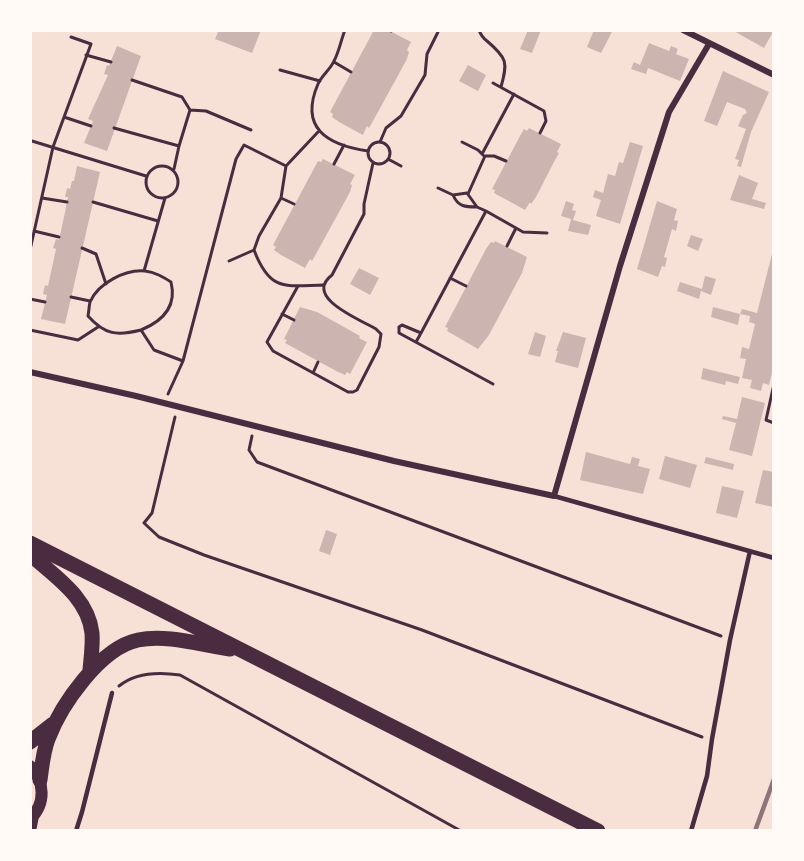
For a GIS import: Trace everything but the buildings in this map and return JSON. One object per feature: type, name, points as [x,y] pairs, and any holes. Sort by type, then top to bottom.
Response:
[{"type":"main road","points":[[30,543],[597,831]]},
{"type":"main road","points":[[30,554],[77,597],[83,606],[92,635],[90,670]]},
{"type":"main road","points":[[32,818],[41,801],[40,780],[43,755],[55,722],[90,670],[123,646],[137,640],[151,638],[244,652]]},
{"type":"main road","points":[[30,742],[55,722]]},
{"type":"main road","points":[[30,766],[40,780]]},
{"type":"street","points":[[683,30],[774,75]]},
{"type":"street","points":[[30,372],[394,461],[554,496],[620,266],[669,112],[709,44]]},
{"type":"street","points":[[31,831],[32,818]]},
{"type":"lane","points":[[554,496],[774,558]]},
{"type":"lane","points":[[691,831],[707,776],[730,640],[750,551]]},
{"type":"lane","points":[[76,831],[112,693]]},
{"type":"path","points":[[345,30],[334,62],[320,81],[311,104],[311,116],[318,132],[344,145],[368,151]]},
{"type":"path","points":[[479,30],[480,36],[504,58],[506,71],[501,87]]},
{"type":"path","points":[[380,142],[386,128],[401,116],[425,75],[427,54],[438,32]]},
{"type":"path","points":[[30,250],[53,147],[91,44],[71,37]]},
{"type":"path","points":[[86,55],[111,62]]},
{"type":"path","points":[[334,62],[351,72]]},
{"type":"path","points":[[280,70],[320,81]]},
{"type":"path","points":[[132,80],[182,97],[190,110],[174,170],[178,179],[177,189],[165,198],[159,198],[150,192],[146,182],[153,167],[164,165],[174,170]]},
{"type":"path","points":[[493,82],[544,111],[546,121],[540,133]]},
{"type":"path","points":[[468,194],[483,155],[514,94]]},
{"type":"path","points":[[305,102],[311,104]]},
{"type":"path","points":[[190,110],[206,111],[251,130]]},
{"type":"path","points":[[64,117],[91,126]]},
{"type":"path","points":[[114,128],[179,146]]},
{"type":"path","points":[[318,132],[286,166],[281,198],[259,236],[254,250],[258,261],[273,282],[284,286],[323,285]]},
{"type":"path","points":[[32,141],[147,176]]},
{"type":"path","points":[[380,142],[389,149],[388,159],[383,164],[373,163],[368,157],[368,151],[373,144],[380,142]]},
{"type":"path","points":[[462,142],[483,155],[494,156],[506,161]]},
{"type":"path","points":[[168,394],[183,361],[236,159],[244,145],[286,166]]},
{"type":"path","points":[[334,164],[344,145]]},
{"type":"path","points":[[388,159],[401,166]]},
{"type":"path","points":[[298,286],[267,342],[269,347],[353,393],[357,390],[381,340],[381,334],[333,304],[324,293],[323,285],[332,274],[364,214],[373,163]]},
{"type":"path","points":[[438,188],[453,195],[463,192],[468,194],[477,207]]},
{"type":"path","points":[[453,195],[455,201],[462,206],[477,207],[516,228],[529,233],[547,233]]},
{"type":"path","points":[[42,198],[67,202]]},
{"type":"path","points":[[144,270],[165,198]]},
{"type":"path","points":[[281,198],[294,204]]},
{"type":"path","points":[[93,202],[159,221]]},
{"type":"path","points":[[416,342],[486,211]]},
{"type":"path","points":[[507,246],[516,228]]},
{"type":"path","points":[[34,231],[59,237]]},
{"type":"path","points":[[82,248],[96,254],[106,284]]},
{"type":"path","points":[[229,261],[254,250]]},
{"type":"path","points":[[144,270],[171,282],[174,293],[171,306],[164,315],[141,330],[128,333],[108,332],[98,327],[88,316],[90,302],[99,289],[129,273],[144,270]]},
{"type":"path","points":[[450,278],[466,286]]},
{"type":"path","points":[[71,297],[90,302]]},
{"type":"path","points":[[30,299],[45,302]]},
{"type":"path","points":[[282,314],[294,320]]},
{"type":"path","points":[[421,333],[406,325],[399,327],[399,333],[493,384]]},
{"type":"path","points":[[30,330],[78,340],[98,327]]},
{"type":"path","points":[[141,330],[154,350],[183,361]]},
{"type":"path","points":[[313,373],[318,362]]},
{"type":"path","points":[[774,384],[766,420],[774,423]]},
{"type":"path","points":[[176,406],[152,513],[144,523],[159,537],[204,555],[422,630],[712,740]]},
{"type":"path","points":[[254,426],[249,450],[258,462],[730,640]]},
{"type":"path","points":[[112,693],[121,683],[140,676],[161,673],[180,675],[461,831]]},
{"type":"railway","points":[[755,831],[774,779]]}]
